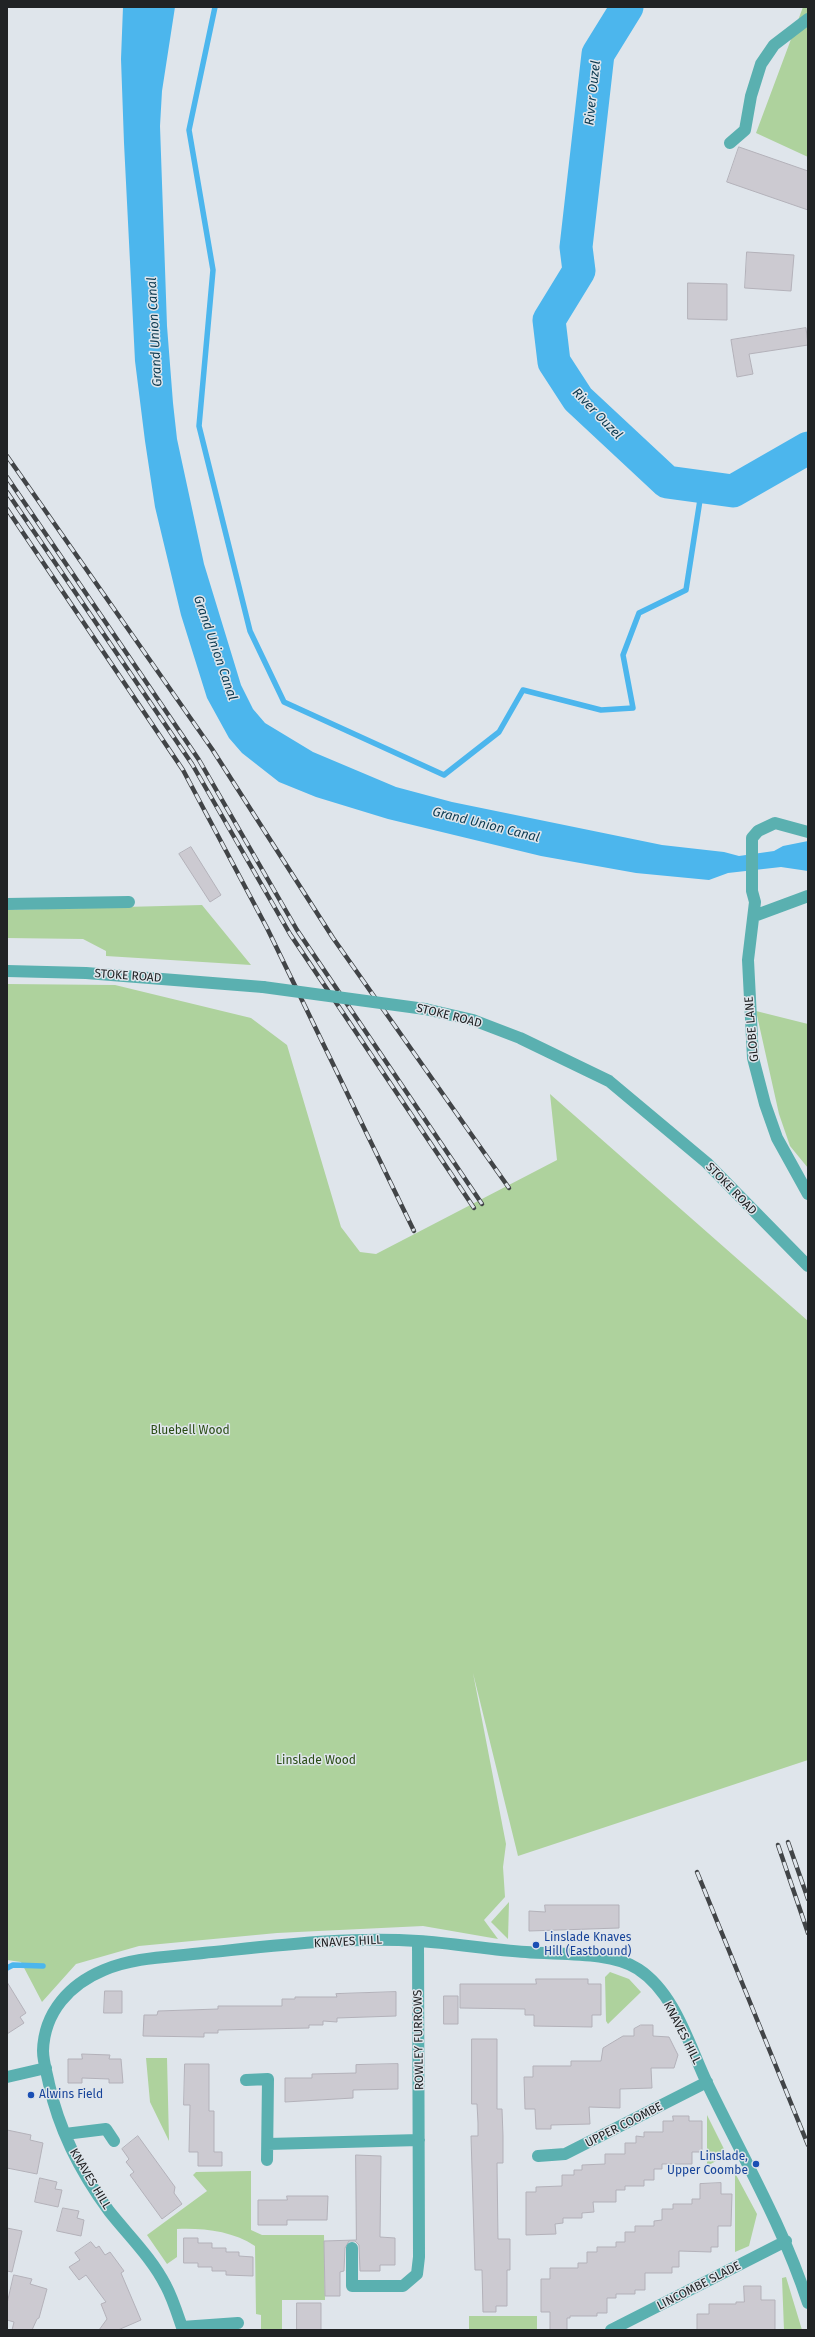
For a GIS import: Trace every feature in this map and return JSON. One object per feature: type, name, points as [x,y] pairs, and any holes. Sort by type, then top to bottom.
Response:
[{"type":"street","points":[[730,143],[745,130],[751,96],[761,64],[774,45],[808,19]]},
{"type":"street","name":"GLOBE LANE","points":[[808,832],[775,823],[758,831],[752,838],[754,916],[748,960],[753,1058],[765,1104],[777,1138],[808,1194]]},
{"type":"street","points":[[754,916],[808,896]]},
{"type":"street","points":[[7,904],[129,902]]},
{"type":"street","name":"STOKE ROAD","points":[[7,971],[86,973],[263,988],[425,1009],[473,1020],[520,1038],[609,1080],[707,1163],[808,1266]]},
{"type":"street","name":"KNAVES HILL","points":[[182,2329],[166,2284],[108,2209],[74,2157],[53,2102],[43,2052],[46,2033],[55,2008],[71,1988],[106,1969],[136,1961],[274,1946],[377,1940],[418,1941],[513,1951],[605,1958],[634,1966],[646,1975],[672,2007],[707,2082],[786,2241],[808,2303]]},
{"type":"street","name":"ROWLEY FURROWS","points":[[352,2248],[352,2286],[403,2286],[417,2274],[419,2256],[418,1941]]},
{"type":"street","points":[[7,2077],[46,2068]]},
{"type":"street","points":[[246,2080],[268,2080],[268,2160]]},
{"type":"street","name":"UPPER COOMBE","points":[[538,2156],[566,2154],[707,2082]]},
{"type":"street","points":[[65,2134],[106,2129],[114,2141]]},
{"type":"street","points":[[268,2144],[419,2140]]},
{"type":"street","name":"LINCOMBE SLADE","points":[[612,2330],[786,2241]]},
{"type":"street","points":[[182,2329],[238,2323]]},
{"type":"green space","points":[[803,7],[808,7],[808,157],[756,133]]},
{"type":"green space","points":[[202,905],[251,965],[106,956],[106,951],[83,939],[7,938],[7,910]]},
{"type":"green space","points":[[7,984],[115,985],[251,1018],[287,1045],[341,1227],[360,1252],[376,1254],[557,1160],[550,1094],[808,1321],[808,1760],[518,1856],[473,1673],[506,1844],[503,1867],[505,1897],[484,1920],[498,1939],[423,1926],[277,1933],[139,1946],[76,1964],[42,2002],[21,1962],[7,1960]]},
{"type":"green space","points":[[756,1011],[808,1024],[808,1168],[790,1146],[779,1114]]},
{"type":"green space","points":[[509,1902],[508,1939],[491,1922]]},
{"type":"green space","points":[[610,1972],[629,1979],[641,1992],[608,2024],[606,2021],[605,1977]]},
{"type":"green space","points":[[146,2058],[167,2058],[169,2141],[150,2102]]},
{"type":"green space","points":[[707,2115],[724,2149],[724,2152],[721,2157],[707,2166]]},
{"type":"green space","points":[[251,2171],[251,2230],[262,2235],[324,2235],[325,2300],[282,2300],[282,2329],[261,2330],[261,2315],[256,2314],[255,2246],[237,2237],[218,2232],[197,2229],[177,2229],[177,2257],[167,2264],[147,2235],[207,2191],[193,2175],[196,2172]]},
{"type":"green space","points":[[735,2173],[757,2214],[749,2246],[735,2252]]},
{"type":"green space","points":[[786,2277],[802,2330],[784,2330],[782,2278]]},
{"type":"green space","points":[[469,2316],[537,2316],[537,2330],[469,2330]]},
{"type":"water","name":"Grand Union Canal","points":[[123,7],[175,7],[162,91],[160,126],[167,326],[177,439],[204,564],[241,685],[253,709],[265,723],[313,752],[396,787],[452,802],[662,845],[724,852],[739,856],[774,851],[783,846],[808,841],[808,871],[781,867],[728,873],[709,880],[636,873],[541,856],[388,819],[316,797],[279,782],[242,753],[229,738],[207,698],[181,615],[155,507],[145,441],[135,361],[121,59]]},
{"type":"building","points":[[739,147],[808,171],[808,210],[727,182]]},
{"type":"building","points":[[747,252],[794,255],[791,291],[745,288]]},
{"type":"building","points":[[688,283],[727,284],[727,320],[688,319]]},
{"type":"building","points":[[806,328],[808,345],[749,354],[753,374],[737,377],[731,340]]},
{"type":"building","points":[[191,847],[221,895],[210,902],[179,854]]},
{"type":"building","points":[[545,1905],[619,1905],[619,1928],[529,1931],[529,1911],[545,1912]]},
{"type":"building","points":[[536,1979],[588,1979],[588,1984],[601,1984],[601,2015],[592,2015],[592,2027],[534,2026],[534,2015],[525,2015],[525,2009],[460,2008],[460,1984],[536,1984]]},
{"type":"building","points":[[7,1982],[26,2013],[20,2017],[24,2023],[7,2034]]},
{"type":"building","points":[[105,1991],[122,1991],[122,2013],[104,2013]]},
{"type":"building","points":[[396,1992],[396,2016],[337,2018],[337,2022],[323,2021],[323,2025],[309,2025],[309,2028],[218,2030],[218,2033],[204,2033],[204,2037],[143,2036],[144,2015],[157,2015],[158,2011],[218,2009],[218,2006],[282,2006],[282,1999],[295,1999],[295,1997],[337,1997],[336,1994]]},
{"type":"building","points":[[444,1996],[458,1996],[458,2024],[444,2024]]},
{"type":"building","points":[[641,2025],[653,2025],[653,2036],[669,2037],[678,2055],[674,2068],[651,2068],[652,2088],[620,2089],[620,2108],[589,2107],[590,2124],[551,2125],[551,2129],[536,2129],[535,2109],[525,2109],[524,2077],[533,2077],[533,2066],[571,2066],[571,2061],[601,2061],[603,2048],[623,2036],[634,2036],[634,2029]]},
{"type":"building","points":[[472,2039],[497,2039],[497,2109],[502,2109],[503,2136],[503,2163],[497,2163],[498,2239],[510,2239],[510,2270],[507,2270],[507,2306],[496,2306],[496,2312],[483,2312],[482,2270],[475,2270],[471,2136],[478,2136],[478,2123],[477,2104],[472,2104]]},
{"type":"building","points":[[82,2054],[110,2055],[109,2059],[121,2059],[123,2083],[109,2083],[109,2079],[82,2078],[82,2083],[68,2083],[68,2059],[82,2059]]},
{"type":"building","points":[[185,2064],[209,2064],[209,2111],[214,2111],[214,2152],[222,2152],[222,2166],[198,2166],[198,2152],[189,2152],[190,2105],[184,2105]]},
{"type":"building","points":[[398,2064],[398,2089],[353,2090],[353,2098],[285,2102],[285,2078],[312,2078],[312,2074],[356,2073],[356,2065]]},
{"type":"building","points":[[673,2116],[689,2116],[689,2121],[702,2121],[702,2152],[692,2152],[692,2164],[662,2164],[662,2169],[654,2169],[654,2180],[644,2180],[644,2186],[625,2186],[625,2190],[616,2190],[616,2202],[593,2202],[594,2212],[582,2213],[582,2218],[563,2218],[563,2223],[555,2224],[556,2234],[526,2235],[526,2192],[536,2192],[536,2187],[562,2186],[562,2175],[574,2175],[574,2170],[582,2170],[582,2165],[605,2164],[605,2154],[625,2154],[625,2143],[636,2143],[636,2136],[644,2137],[644,2132],[663,2132],[663,2121],[673,2121]]},
{"type":"building","points":[[7,2130],[31,2135],[30,2140],[43,2143],[37,2174],[7,2168]]},
{"type":"building","points":[[138,2136],[175,2187],[174,2193],[182,2204],[162,2219],[130,2175],[134,2172],[126,2162],[129,2159],[122,2149]]},
{"type":"building","points":[[356,2155],[381,2156],[380,2237],[395,2238],[395,2265],[380,2265],[380,2271],[360,2271],[359,2245],[355,2241],[349,2241],[345,2248],[344,2271],[340,2272],[340,2296],[325,2296],[324,2241],[356,2240]]},
{"type":"building","points":[[40,2178],[57,2182],[55,2189],[62,2190],[58,2207],[35,2202]]},
{"type":"building","points":[[721,2183],[721,2194],[732,2194],[731,2226],[718,2226],[718,2247],[711,2247],[711,2252],[679,2251],[679,2267],[672,2267],[672,2273],[645,2273],[645,2290],[635,2290],[635,2294],[616,2294],[616,2298],[607,2298],[607,2313],[597,2313],[597,2316],[570,2316],[570,2318],[567,2318],[567,2330],[550,2330],[550,2312],[541,2312],[541,2279],[550,2279],[550,2268],[578,2268],[578,2263],[587,2263],[587,2252],[597,2252],[597,2247],[616,2247],[616,2242],[625,2242],[625,2232],[635,2232],[635,2226],[654,2226],[654,2221],[662,2220],[662,2209],[673,2209],[673,2204],[692,2204],[692,2199],[700,2199],[700,2184]]},
{"type":"building","points":[[287,2196],[328,2196],[327,2220],[287,2220],[287,2225],[258,2225],[258,2200],[287,2200]]},
{"type":"building","points":[[63,2208],[79,2211],[77,2218],[84,2220],[81,2236],[57,2231]]},
{"type":"building","points":[[7,2228],[22,2231],[12,2272],[7,2271]]},
{"type":"building","points":[[184,2238],[198,2238],[198,2243],[212,2243],[212,2248],[226,2248],[226,2252],[239,2252],[239,2256],[253,2257],[253,2276],[226,2275],[226,2271],[212,2271],[212,2267],[198,2267],[198,2263],[184,2263]]},
{"type":"building","points":[[91,2242],[96,2248],[99,2246],[105,2255],[110,2252],[124,2271],[121,2273],[141,2320],[118,2330],[99,2330],[107,2319],[101,2304],[106,2302],[86,2275],[79,2280],[69,2267],[80,2260],[75,2253]]},
{"type":"building","points":[[14,2275],[32,2279],[30,2284],[47,2289],[39,2318],[37,2319],[32,2330],[12,2330],[14,2322],[7,2320],[7,2304]]},
{"type":"building","points":[[744,2286],[761,2286],[761,2300],[775,2300],[775,2330],[697,2330],[697,2314],[709,2314],[709,2304],[736,2304],[736,2302],[744,2302]]},
{"type":"building","points":[[297,2303],[321,2303],[321,2330],[297,2330]]},
{"type":"waterway","points":[[215,7],[189,130],[213,270],[199,426],[250,631],[284,702],[444,775],[499,732],[523,690],[601,710],[633,708],[623,655],[639,613],[686,590],[702,487]]},
{"type":"waterway","name":"River Ouzel","points":[[627,7],[598,54],[576,247],[579,271],[549,320],[554,362],[578,399],[667,482],[733,491],[808,448]]},
{"type":"waterway","points":[[7,1968],[13,1965],[43,1966]]},
{"type":"railway","points":[[7,456],[212,749],[333,938],[509,1188]]},
{"type":"railway","points":[[7,477],[199,760],[297,930],[482,1204]]},
{"type":"railway","points":[[7,492],[192,764],[290,934],[474,1208]]},
{"type":"railway","points":[[7,509],[183,770],[267,928],[414,1231]]},
{"type":"railway","points":[[788,1842],[808,1899]]},
{"type":"railway","points":[[778,1845],[808,1933]]},
{"type":"railway","points":[[697,1872],[808,2145]]},
{"type":"place","name":"Linslade Knaves Hill (Eastbound)","points":[[536,1945]]},
{"type":"place","name":"Alwins Field","points":[[31,2095]]},
{"type":"place","name":"Linslade, Upper Coombe","points":[[756,2164]]},
{"type":"park label","name":"Bluebell Wood","points":[[190,1431]]},
{"type":"park label","name":"Linslade Wood","points":[[316,1761]]}]
